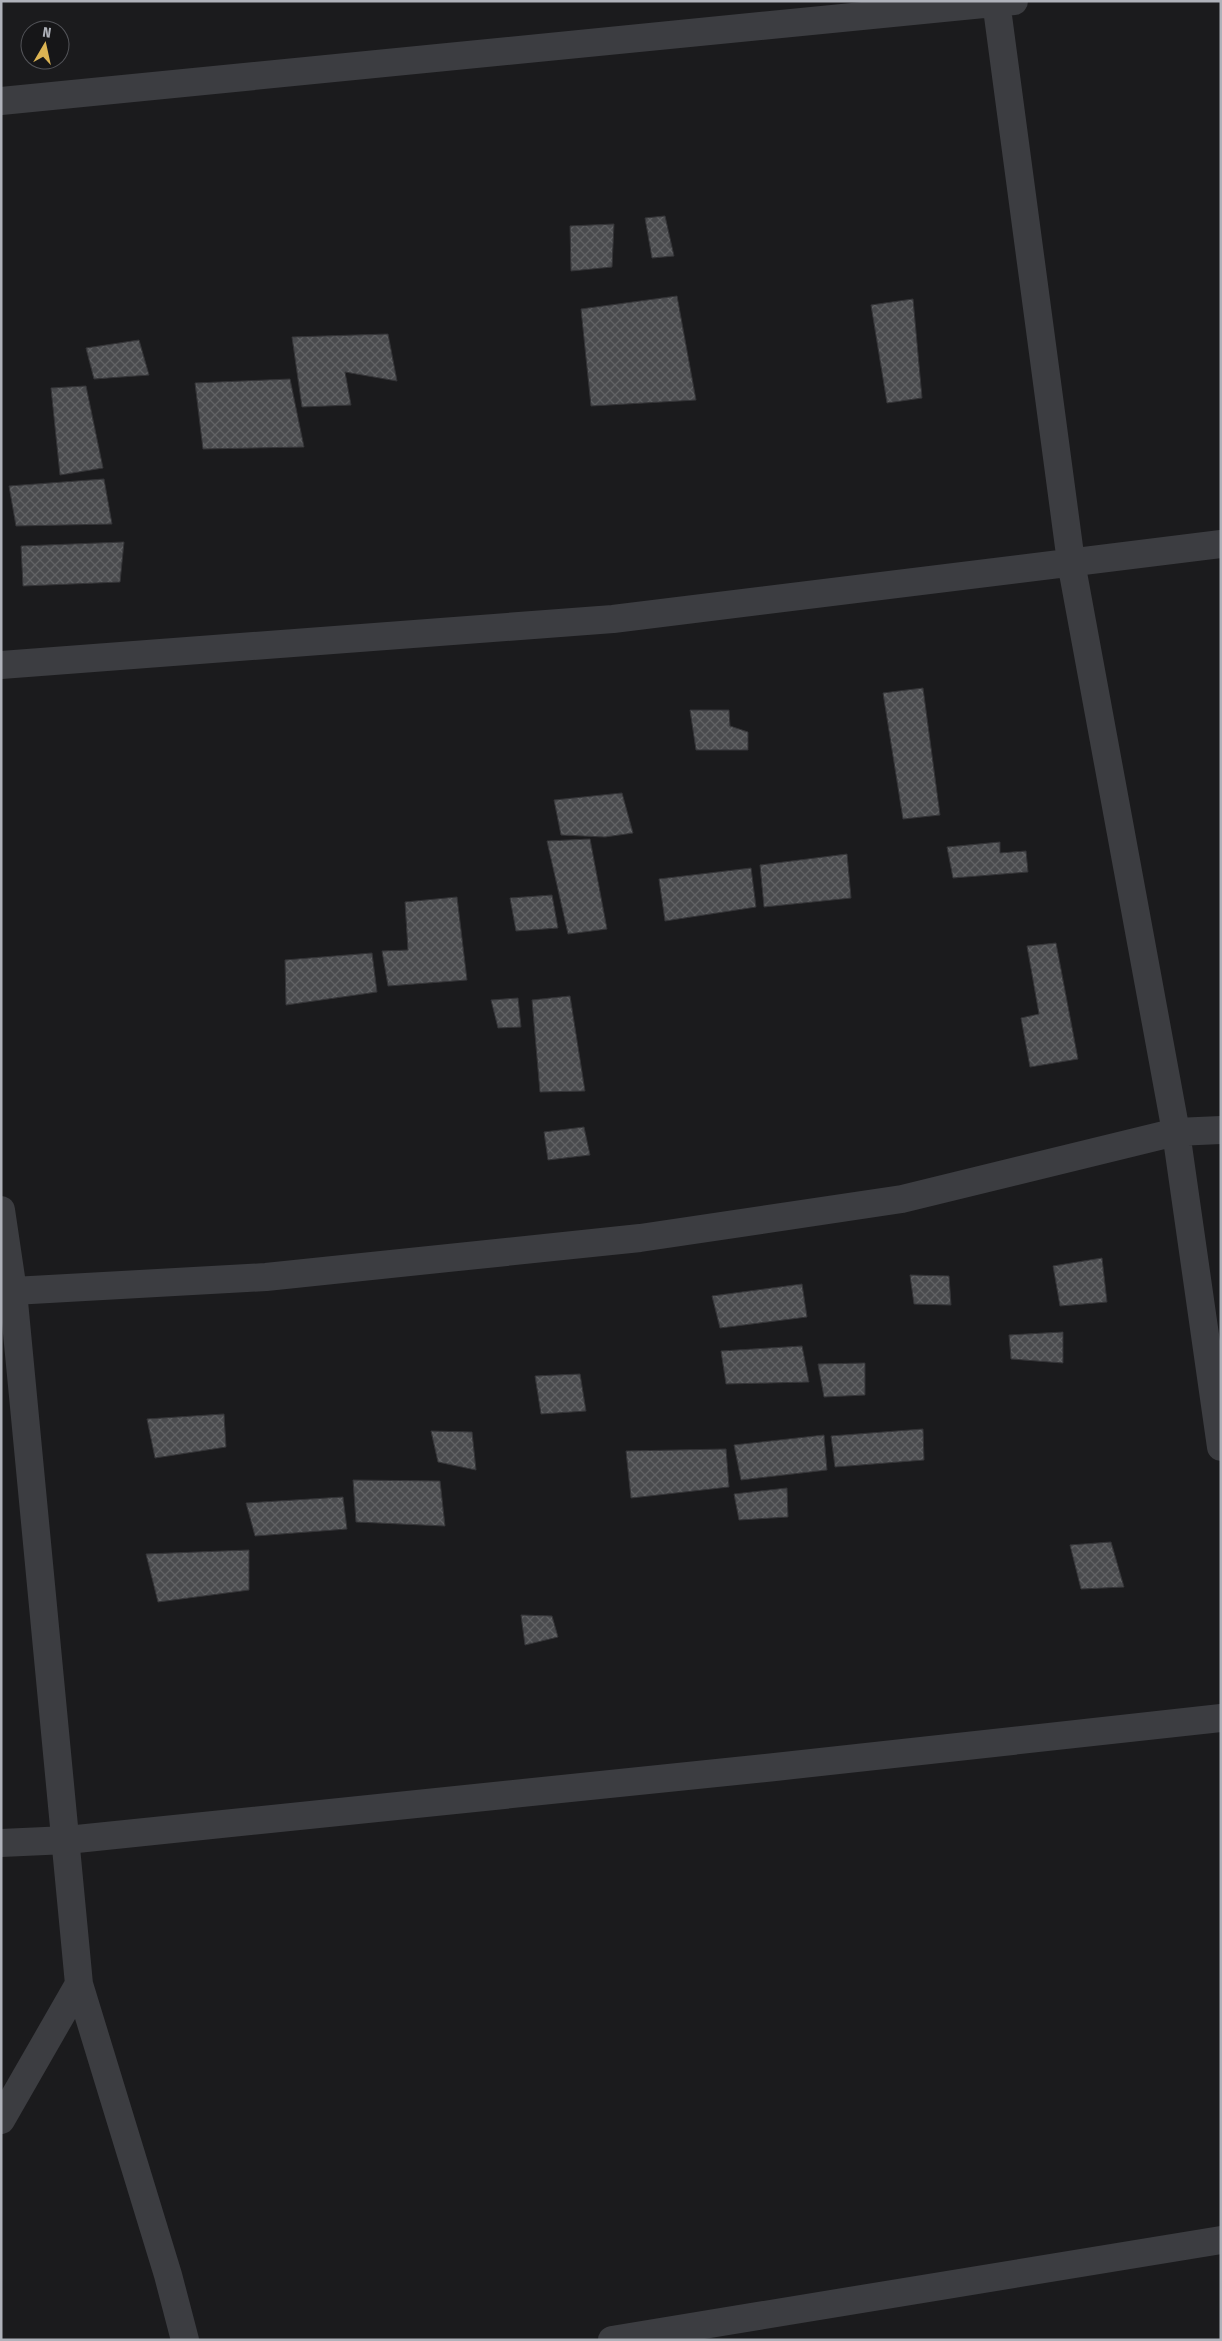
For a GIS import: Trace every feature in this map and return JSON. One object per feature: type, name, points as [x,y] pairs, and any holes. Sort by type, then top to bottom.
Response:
[{"type":"street","points":[[1,101],[1002,2],[1070,562],[1176,1132],[1221,1447]]},
{"type":"street","points":[[1,665],[613,619],[1221,544]]},
{"type":"street","points":[[7,1290],[266,1277],[640,1238],[902,1199],[1176,1132],[1221,1130]]},
{"type":"street","points":[[1,1210],[7,1290],[67,1840],[79,1984],[168,2275],[185,2340]]},
{"type":"street","points":[[1,1843],[67,1840],[775,1768],[1221,1718]]},
{"type":"street","points":[[1,2120],[79,1984]]},
{"type":"street","points":[[612,2340],[1221,2240]]},
{"type":"building","points":[[665,216],[674,256],[652,258],[645,218]]},
{"type":"building","points":[[614,224],[612,267],[571,271],[570,226]]},
{"type":"building","points":[[677,296],[696,400],[591,406],[581,309]]},
{"type":"building","points":[[913,299],[922,398],[887,403],[871,305]]},
{"type":"building","points":[[388,334],[397,381],[345,372],[351,405],[302,407],[292,337]]},
{"type":"building","points":[[139,340],[149,375],[94,379],[86,348]]},
{"type":"building","points":[[290,379],[304,447],[203,449],[195,383]]},
{"type":"building","points":[[86,386],[103,468],[60,475],[51,388]]},
{"type":"building","points":[[104,479],[112,524],[16,526],[9,486]]},
{"type":"building","points":[[124,542],[120,582],[23,586],[21,546]]},
{"type":"building","points":[[923,688],[940,815],[903,819],[883,693]]},
{"type":"building","points":[[690,710],[729,710],[730,726],[748,732],[748,750],[696,750]]},
{"type":"building","points":[[622,793],[633,833],[605,837],[561,835],[554,800]]},
{"type":"building","points":[[590,839],[607,929],[568,934],[547,841]]},
{"type":"building","points":[[1000,842],[1000,853],[1026,851],[1028,872],[953,878],[947,847]]},
{"type":"building","points":[[847,854],[851,898],[764,907],[760,865]]},
{"type":"building","points":[[751,868],[756,907],[665,921],[659,879]]},
{"type":"building","points":[[552,895],[558,928],[516,931],[510,898]]},
{"type":"building","points":[[457,897],[467,980],[388,986],[382,951],[408,950],[405,902]]},
{"type":"building","points":[[1056,943],[1078,1059],[1030,1067],[1021,1018],[1039,1014],[1027,946]]},
{"type":"building","points":[[372,953],[377,992],[286,1005],[285,960]]},
{"type":"building","points":[[570,996],[585,1091],[540,1092],[532,1000]]},
{"type":"building","points":[[518,998],[521,1027],[498,1028],[491,1000]]},
{"type":"building","points":[[584,1127],[590,1155],[548,1160],[544,1132]]},
{"type":"building","points":[[1102,1258],[1107,1302],[1060,1306],[1053,1266]]},
{"type":"building","points":[[910,1275],[949,1276],[951,1305],[914,1304]]},
{"type":"building","points":[[802,1284],[807,1317],[720,1328],[712,1296]]},
{"type":"building","points":[[1063,1332],[1063,1363],[1011,1359],[1009,1335]]},
{"type":"building","points":[[802,1346],[809,1382],[726,1384],[721,1351]]},
{"type":"building","points":[[865,1363],[865,1395],[824,1397],[818,1364]]},
{"type":"building","points":[[580,1374],[586,1411],[541,1414],[535,1376]]},
{"type":"building","points":[[224,1414],[226,1447],[155,1458],[147,1419]]},
{"type":"building","points":[[923,1429],[924,1460],[835,1467],[831,1436]]},
{"type":"building","points":[[431,1431],[472,1432],[476,1470],[438,1462]]},
{"type":"building","points":[[824,1435],[827,1470],[741,1480],[734,1445]]},
{"type":"building","points":[[726,1449],[729,1487],[631,1498],[626,1451]]},
{"type":"building","points":[[353,1480],[440,1481],[445,1526],[356,1522]]},
{"type":"building","points":[[787,1488],[788,1517],[739,1520],[734,1494]]},
{"type":"building","points":[[343,1497],[347,1529],[255,1536],[246,1503]]},
{"type":"building","points":[[1111,1542],[1124,1587],[1081,1589],[1070,1545]]},
{"type":"building","points":[[249,1550],[249,1590],[158,1602],[146,1554]]},
{"type":"building","points":[[521,1615],[552,1616],[558,1637],[525,1645]]}]
